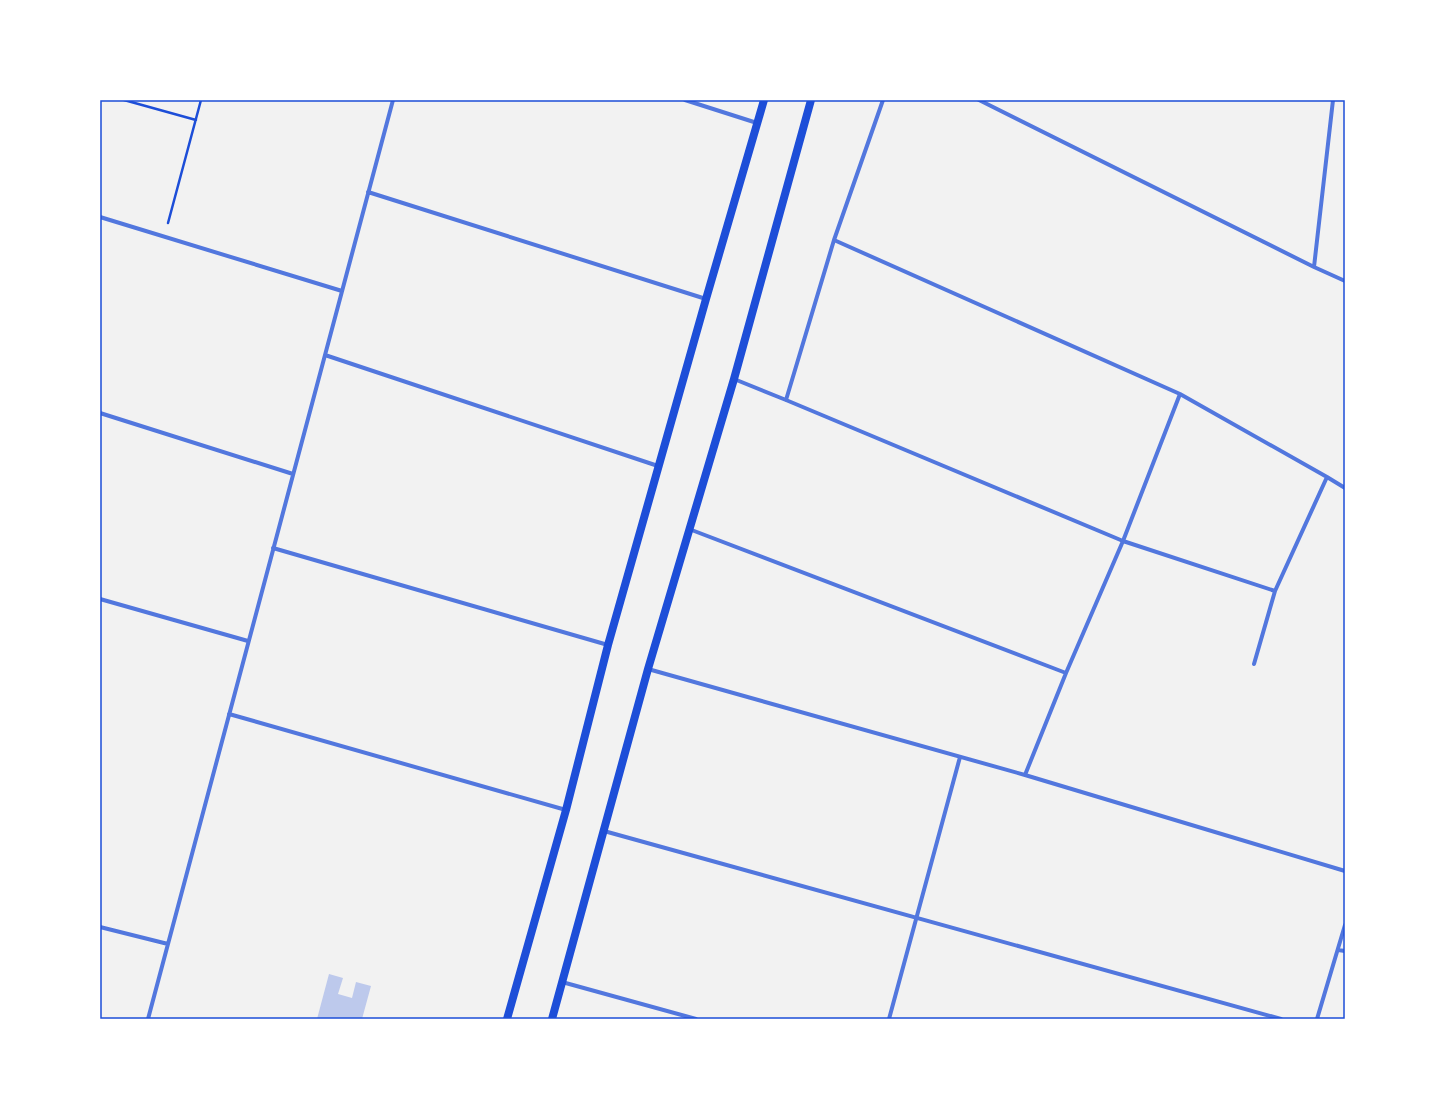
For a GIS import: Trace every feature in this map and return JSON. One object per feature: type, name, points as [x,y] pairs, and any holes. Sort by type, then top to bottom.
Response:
[{"type":"main road","points":[[507,1019],[566,810],[608,645],[764,100]]},
{"type":"main road","points":[[552,1019],[648,669],[734,379],[811,100]]},
{"type":"street","points":[[148,1019],[393,100]]},
{"type":"street","points":[[685,100],[757,122]]},
{"type":"street","points":[[786,400],[834,240],[883,100]]},
{"type":"street","points":[[979,100],[1345,281]]},
{"type":"street","points":[[1314,267],[1333,100]]},
{"type":"street","points":[[368,192],[706,299]]},
{"type":"street","points":[[100,217],[342,291]]},
{"type":"street","points":[[834,240],[1180,394],[1345,488]]},
{"type":"street","points":[[325,355],[659,466]]},
{"type":"street","points":[[734,379],[1123,541],[1274,591]]},
{"type":"street","points":[[1025,775],[1066,673],[1123,541],[1180,394]]},
{"type":"street","points":[[100,414],[293,474]]},
{"type":"street","points":[[1254,664],[1274,591],[1328,477]]},
{"type":"street","points":[[689,529],[1066,673]]},
{"type":"street","points":[[273,548],[608,645]]},
{"type":"street","points":[[100,599],[248,641]]},
{"type":"street","points":[[648,669],[1025,775],[1345,871]]},
{"type":"street","points":[[229,714],[566,810]]},
{"type":"street","points":[[889,1019],[960,757]]},
{"type":"street","points":[[604,831],[1281,1019]]},
{"type":"street","points":[[1317,1019],[1345,925]]},
{"type":"street","points":[[100,927],[168,944]]},
{"type":"street","points":[[1338,950],[1345,951]]},
{"type":"street","points":[[562,982],[696,1019]]},
{"type":"path","points":[[124,100],[196,120]]},
{"type":"path","points":[[165,236],[201,100]]},
{"type":"building","points":[[329,974],[343,978],[338,994],[352,998],[356,982],[371,986],[362,1019],[317,1019]]}]
